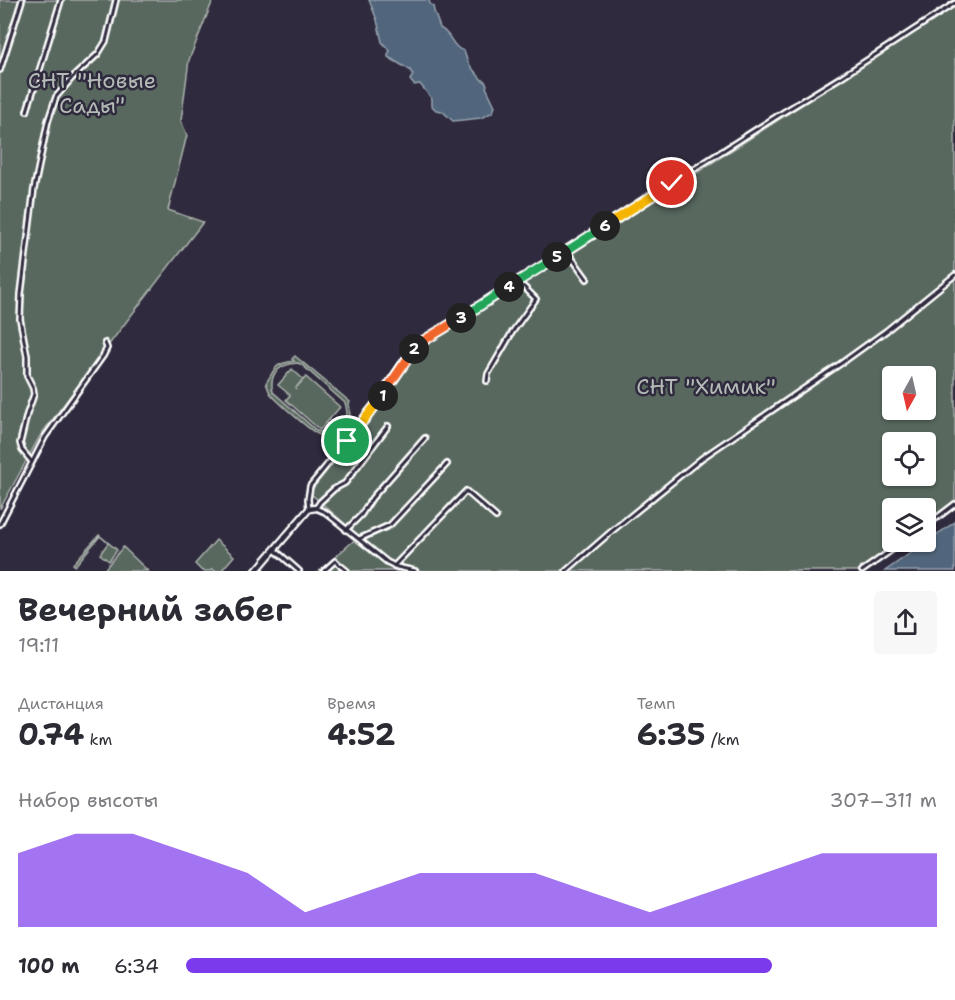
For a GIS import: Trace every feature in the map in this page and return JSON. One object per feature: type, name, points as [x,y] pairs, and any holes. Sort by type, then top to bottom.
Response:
[{"type":"street","points":[[0,70],[22,0]]},
{"type":"street","points":[[27,111],[61,0]]},
{"type":"street","points":[[32,462],[22,450],[20,443],[34,393],[27,376],[27,356],[20,319],[34,189],[48,121],[56,97],[72,78],[98,54],[106,41],[116,0]]},
{"type":"street","points":[[309,509],[310,486],[384,395],[418,344],[839,79],[955,3]]},
{"type":"street","points":[[567,250],[587,279]]},
{"type":"street","points":[[566,571],[702,459],[843,363],[955,275]]},
{"type":"street","points":[[487,381],[488,374],[513,331],[536,299],[518,281]]},
{"type":"street","points":[[0,524],[45,437],[103,356],[107,348],[105,343]]},
{"type":"street","points":[[316,508],[334,489],[345,483],[388,426]]},
{"type":"street","points":[[346,530],[425,438]]},
{"type":"street","points":[[359,539],[390,525],[447,464]]},
{"type":"street","points":[[394,566],[466,491],[496,517]]},
{"type":"street","points":[[936,518],[955,504]]},
{"type":"street","points":[[256,571],[309,509],[316,508],[325,512],[387,562],[415,571]]},
{"type":"street","points":[[275,550],[299,571]]},
{"type":"street","points":[[862,571],[889,552]]},
{"type":"street","points":[[324,571],[335,561],[347,571]]},
{"type":"green space","name":"СНТ \"Новые Сады\"","points":[[0,0],[213,0],[189,60],[181,121],[187,135],[168,210],[203,222],[40,436],[0,509]]},
{"type":"green space","name":"СНТ \"Химик\"","points":[[955,6],[955,507],[936,520],[936,498],[882,498],[882,552],[890,552],[861,571],[319,571],[359,536],[311,494],[313,488],[382,402],[392,383],[424,344],[599,236]]},
{"type":"green space","points":[[295,356],[350,402],[349,419],[340,432],[327,436],[316,433],[270,393],[266,383],[274,370],[279,365],[294,361],[292,359]],"holes":[[[298,363],[345,403],[346,417],[341,428],[336,431],[331,433],[317,431],[273,392],[272,380],[277,371],[286,365]]]},
{"type":"green space","points":[[292,369],[303,379],[295,389],[306,377],[340,407],[320,430],[286,400],[290,395],[278,385]]},
{"type":"green space","points":[[99,535],[117,550],[109,561],[100,554],[108,543],[100,536],[75,566],[73,564]]},
{"type":"green space","points":[[216,540],[234,556],[221,571],[211,569],[211,571],[202,571],[195,564]]},
{"type":"green space","points":[[123,547],[148,571],[103,571]]},
{"type":"water","points":[[369,0],[429,0],[440,28],[447,33],[457,47],[464,51],[470,65],[487,85],[495,106],[493,112],[481,118],[453,121],[442,111],[436,110],[432,106],[432,99],[420,84],[414,85],[410,80],[413,75],[410,70],[388,57],[390,51],[382,42]]},
{"type":"water","points":[[955,522],[955,571],[885,571],[912,552],[936,552],[936,535]]},
{"type":"route","points":[[347,441],[384,395],[418,344],[672,183]]}]
